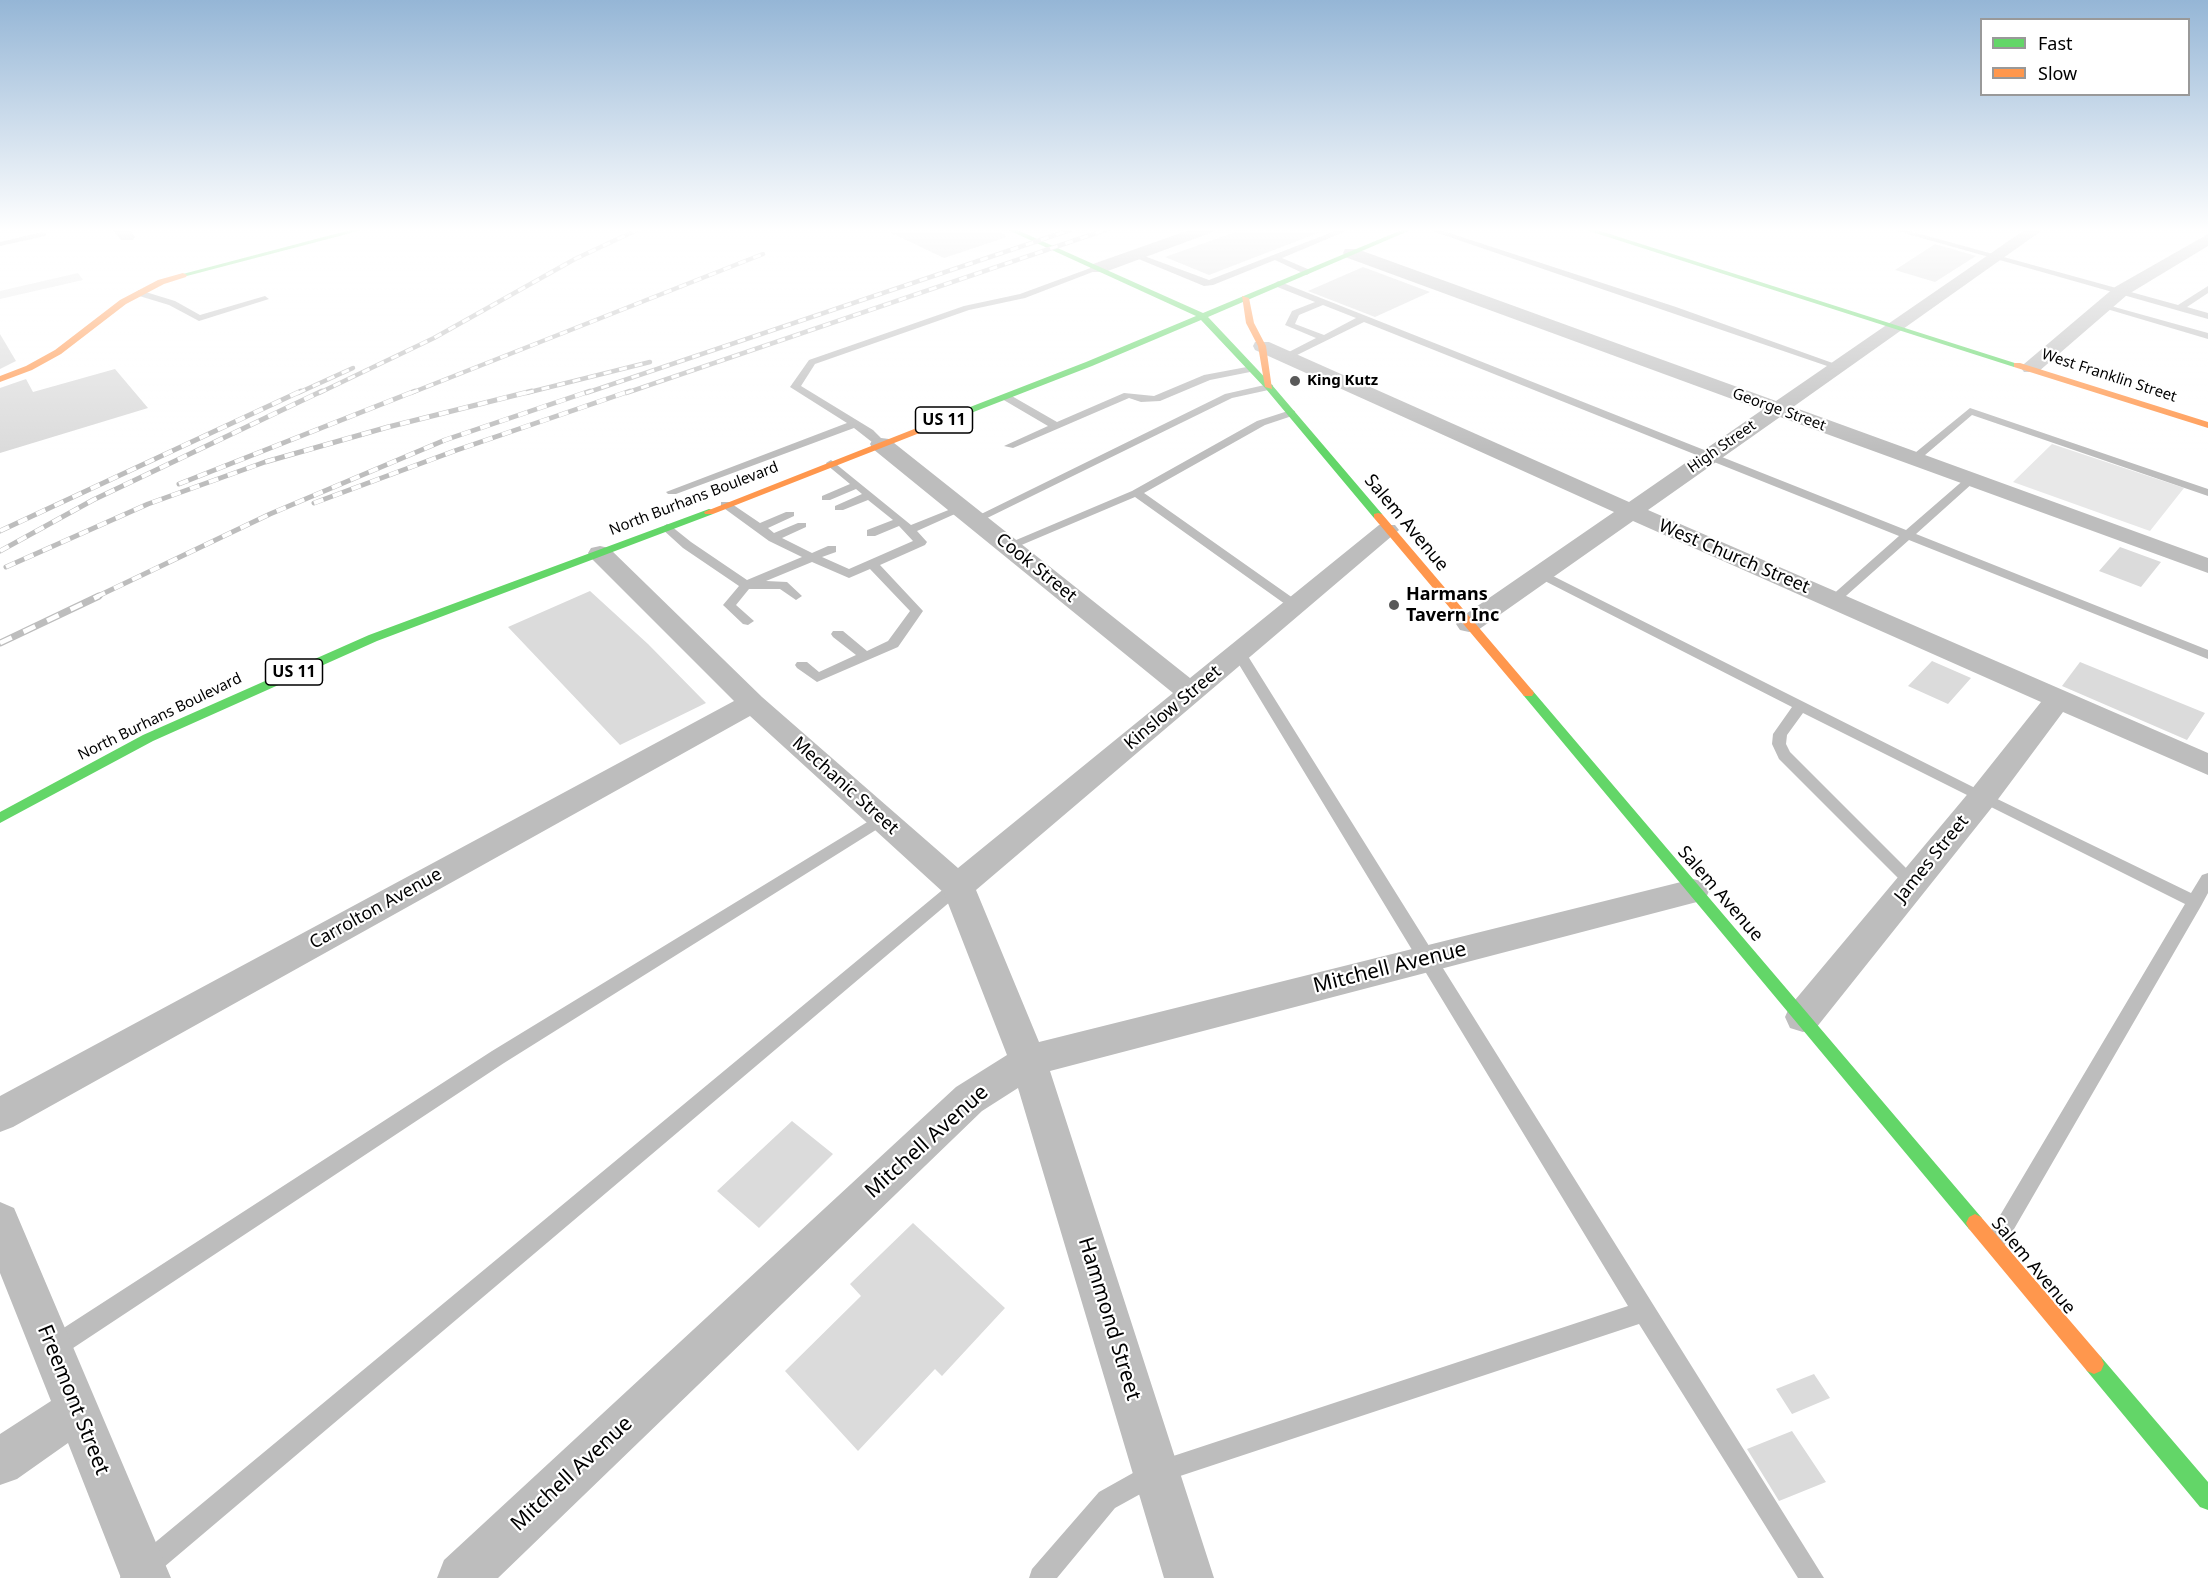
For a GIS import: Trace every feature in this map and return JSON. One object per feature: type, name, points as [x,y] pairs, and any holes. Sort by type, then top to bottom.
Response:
[{"type":"main road","points":[[0,379],[29,368],[58,352],[125,303]]},
{"type":"main road","points":[[1173,303],[1202,316]]},
{"type":"main road","name":"North Burhans Boulevard","points":[[0,818],[148,738],[372,638],[667,528],[1006,397],[1234,303]]},
{"type":"main road","points":[[1246,303],[1250,323],[1262,346],[1269,387]]},
{"type":"main road","name":"West Franklin Street","points":[[1822,303],[2208,425]]},
{"type":"main road","name":"Salem Avenue","points":[[1202,316],[1269,387],[1387,530],[1803,1017],[1992,1246],[2208,1499]]},
{"type":"street","name":"George Street","points":[[1485,303],[2208,566]]},
{"type":"street","name":"High Street","points":[[1469,624],[1543,575],[1836,366],[1931,303]]},
{"type":"street","points":[[2031,368],[2106,303]]},
{"type":"street","name":"West Church Street","points":[[1262,346],[1630,511],[2208,765]]},
{"type":"street","name":"Cook Street","points":[[881,444],[1191,693]]},
{"type":"street","name":"Kinslow Street","points":[[958,886],[1387,530]]},
{"type":"street","name":"Mechanic Street","points":[[600,553],[752,703],[958,886],[1028,1061]]},
{"type":"street","name":"James Street","points":[[1803,1017],[1982,798],[2058,699]]},
{"type":"street","name":"Carrolton Avenue","points":[[0,1114],[752,703]]},
{"type":"street","name":"Mitchell Avenue","points":[[462,1578],[969,1099],[1028,1061],[1694,891]]},
{"type":"street","name":"Hammond Street","points":[[1028,1061],[1158,1472],[1189,1578]]},
{"type":"street","name":"Freemont Street","points":[[0,1222],[77,1410],[140,1575]]},
{"type":"street","points":[[0,1462],[77,1410]]},
{"type":"lane","points":[[170,303],[199,318],[252,303]]},
{"type":"lane","points":[[881,444],[869,432],[795,387],[812,362],[967,308],[992,303]]},
{"type":"lane","points":[[1321,303],[1295,313],[1290,325],[1324,338]]},
{"type":"lane","points":[[1325,303],[2208,655]]},
{"type":"lane","points":[[1654,303],[1836,366]]},
{"type":"lane","points":[[2161,303],[2208,316]]},
{"type":"lane","points":[[2180,308],[2188,303]]},
{"type":"lane","points":[[2103,305],[2208,336]]},
{"type":"lane","points":[[1286,357],[1364,318]]},
{"type":"lane","points":[[1009,446],[1128,395],[1141,399],[1156,399],[1207,377],[1252,369]]},
{"type":"lane","points":[[871,533],[968,514],[1229,396],[1269,387]]},
{"type":"lane","points":[[1006,397],[1056,426]]},
{"type":"lane","points":[[1914,459],[1970,411],[2208,493]]},
{"type":"lane","points":[[1008,546],[1136,493],[1261,423],[1291,413]]},
{"type":"lane","points":[[672,492],[854,424]]},
{"type":"lane","points":[[725,504],[773,538],[849,574],[921,542],[831,463]]},
{"type":"lane","points":[[1834,600],[1970,480]]},
{"type":"lane","points":[[826,498],[857,485]]},
{"type":"lane","points":[[1136,493],[1296,606]]},
{"type":"lane","points":[[839,508],[869,495]]},
{"type":"lane","points":[[759,528],[790,514]]},
{"type":"lane","points":[[773,538],[802,525]]},
{"type":"lane","points":[[667,528],[687,545],[746,585],[783,585],[796,596]]},
{"type":"lane","points":[[748,621],[729,604],[746,585],[832,549]]},
{"type":"lane","points":[[802,665],[817,678],[893,644],[917,611],[872,564]]},
{"type":"lane","points":[[1543,575],[1982,798],[2203,892],[1992,1246]]},
{"type":"lane","points":[[838,634],[865,656]]},
{"type":"lane","points":[[1239,653],[1644,1312],[1812,1578]]},
{"type":"lane","points":[[1800,706],[1780,734],[1779,744],[1784,755],[1912,883]]},
{"type":"lane","points":[[52,1348],[498,1057],[882,819]]},
{"type":"lane","points":[[140,1575],[958,886]]},
{"type":"lane","points":[[1041,1578],[1107,1500],[1158,1472],[1644,1312]]},
{"type":"shaded area","points":[[2052,444],[2184,488],[2150,531],[2013,482]]},
{"type":"building","points":[[1338,303],[1407,303],[1375,317]]},
{"type":"building","points":[[0,334],[16,361],[0,369]]},
{"type":"building","points":[[115,369],[148,408],[0,453],[0,388],[26,379],[33,392]]},
{"type":"building","points":[[2120,547],[2161,562],[2141,587],[2099,571]]},
{"type":"building","points":[[590,591],[648,644],[706,703],[620,745],[508,627]]},
{"type":"building","points":[[1932,661],[1971,678],[1948,704],[1908,686]]},
{"type":"building","points":[[2080,662],[2205,713],[2187,740],[2062,686]]},
{"type":"building","points":[[792,1121],[833,1154],[759,1228],[717,1191]]},
{"type":"building","points":[[913,1223],[1005,1308],[942,1376],[935,1369],[858,1451],[785,1371],[861,1296],[850,1284]]},
{"type":"building","points":[[1814,1374],[1830,1398],[1792,1414],[1776,1389]]},
{"type":"building","points":[[1792,1431],[1826,1482],[1779,1501],[1747,1449]]},
{"type":"railway","points":[[319,393],[434,338],[497,303]]},
{"type":"railway","points":[[411,393],[640,303]]},
{"type":"railway","points":[[586,393],[854,303]]},
{"type":"railway","points":[[626,393],[892,303]]},
{"type":"railway","points":[[526,393],[650,362]]},
{"type":"railway","points":[[298,393],[353,368]]},
{"type":"railway","points":[[0,531],[301,391]]},
{"type":"railway","points":[[0,551],[93,500],[322,391]]},
{"type":"railway","points":[[179,484],[415,391]]},
{"type":"railway","points":[[6,567],[148,504],[265,462],[388,427],[532,391]]},
{"type":"railway","points":[[96,597],[270,514],[445,440],[590,391]]},
{"type":"railway","points":[[314,503],[457,450],[630,391]]},
{"type":"railway","points":[[0,643],[99,596]]},
{"type":"traffic: fast","points":[[1172,303],[1202,316],[1269,387],[1378,516]]},
{"type":"traffic: fast","points":[[937,423],[1089,364],[1235,303]]},
{"type":"traffic: fast","points":[[1820,303],[2017,365]]},
{"type":"traffic: fast","points":[[0,818],[148,738],[373,638],[709,512]]},
{"type":"traffic: fast","points":[[1528,693],[1975,1223]]},
{"type":"traffic: fast","points":[[2094,1364],[2208,1499]]},
{"type":"traffic: slow","points":[[0,379],[29,368],[58,352],[122,303]]},
{"type":"traffic: slow","points":[[1246,303],[1250,323],[1262,346],[1269,387]]},
{"type":"traffic: slow","points":[[2017,365],[2208,425]]},
{"type":"traffic: slow","points":[[709,512],[937,423]]},
{"type":"traffic: slow","points":[[1378,516],[1528,693]]},
{"type":"traffic: slow","points":[[1975,1223],[2094,1364]]},
{"type":"place","name":"King Kutz","points":[[1295,381]]},
{"type":"place","name":"Harmans Tavern Inc","points":[[1394,605]]}]
